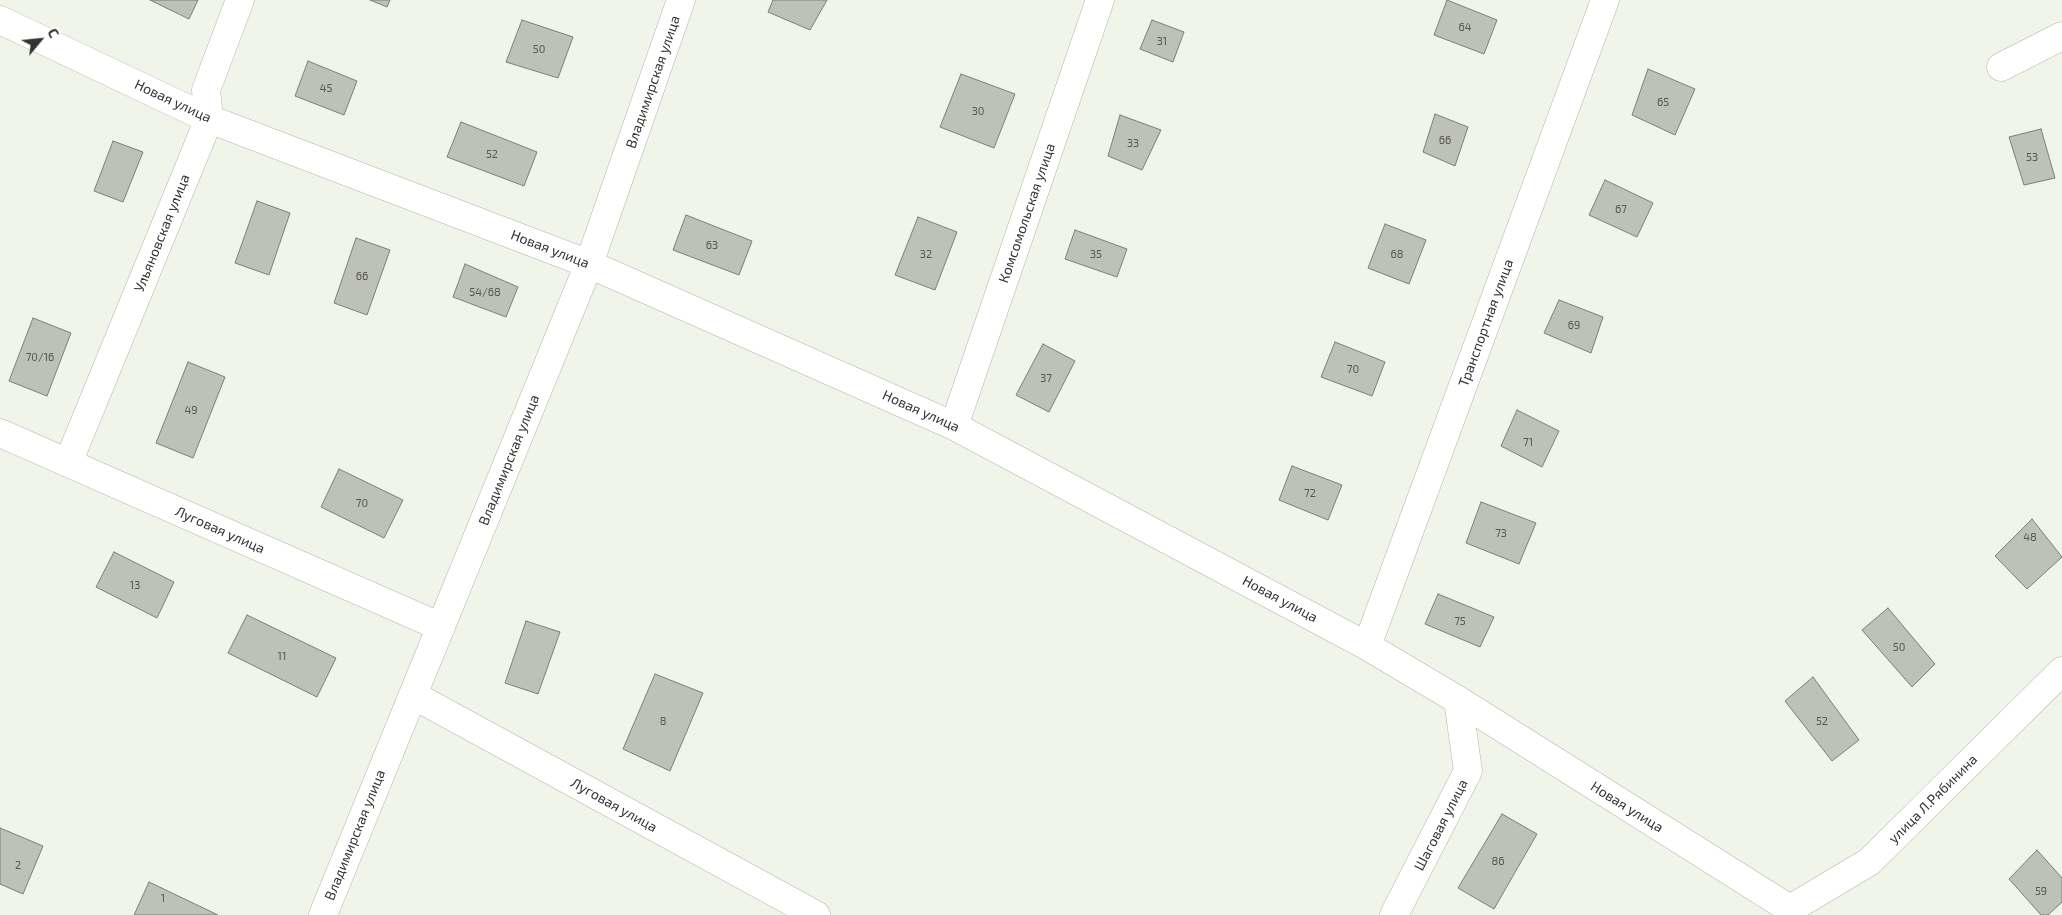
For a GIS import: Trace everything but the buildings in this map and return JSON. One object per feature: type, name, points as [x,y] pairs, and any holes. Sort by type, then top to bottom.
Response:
[{"type":"street","name":"Ульяновская улица","points":[[68,463],[209,119],[206,90],[240,0]]},
{"type":"street","name":"Владимирская улица","points":[[323,915],[589,264],[682,0]]},
{"type":"street","name":"Комсомольская улица","points":[[954,426],[1100,0]]},
{"type":"street","name":"Транспортная улица","points":[[1367,646],[1605,0]]},
{"type":"street","name":"Новая улица","points":[[0,20],[209,119],[589,264],[954,426],[1367,646],[1458,700],[1790,909]]},
{"type":"street","points":[[2001,67],[2062,36]]},
{"type":"street","name":"Луговая улица","points":[[0,433],[441,627]]},
{"type":"street","name":"улица Л.Рябинина","points":[[1790,909],[1869,862],[2062,670]]},
{"type":"street","name":"Луговая улица","points":[[413,695],[816,915]]},
{"type":"street","name":"Шаговая улица","points":[[1394,915],[1468,771],[1458,700]]}]
